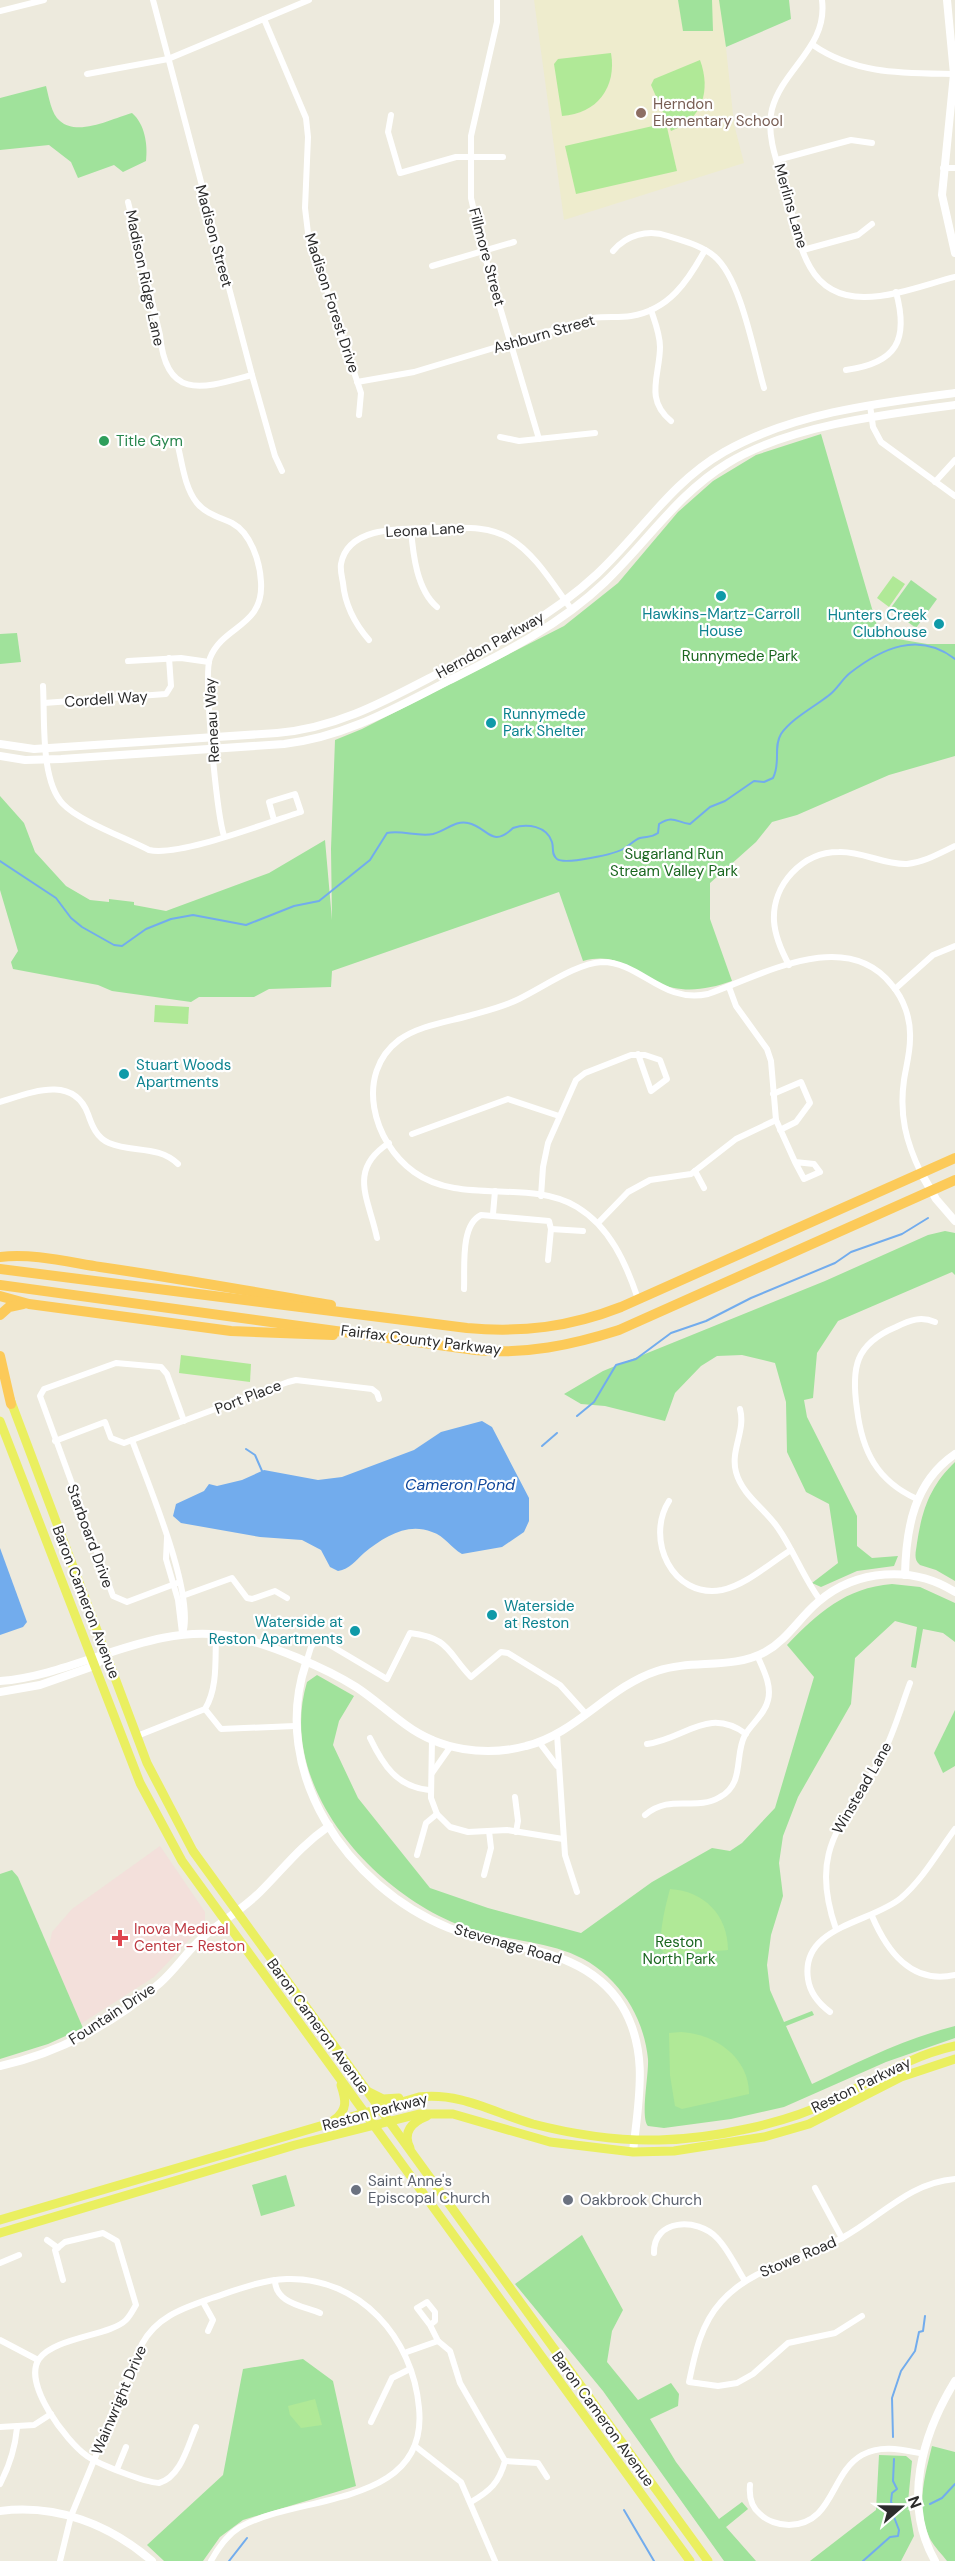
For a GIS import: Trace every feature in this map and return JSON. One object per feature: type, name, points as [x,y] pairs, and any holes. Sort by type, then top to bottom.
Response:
[{"type":"highway","name":"Fairfax County Parkway","points":[[0,1269],[489,1330],[538,1329],[590,1318],[638,1299],[955,1158]]},
{"type":"highway","name":"Fairfax County Parkway","points":[[0,1285],[318,1327],[408,1342],[510,1352],[558,1346],[594,1338],[636,1322],[955,1180]]},
{"type":"highway","points":[[0,1250],[19,1256],[241,1288],[446,1325]]},
{"type":"highway","points":[[0,1257],[19,1256]]},
{"type":"highway","points":[[0,1296],[29,1304],[231,1330],[408,1342]]},
{"type":"highway","points":[[0,1315],[9,1307],[29,1304]]},
{"type":"highway","points":[[0,1356],[11,1404]]},
{"type":"main road","name":"Baron Cameron Avenue","points":[[0,1369],[11,1404],[137,1736],[156,1783],[182,1833],[236,1913],[708,2561]]},
{"type":"main road","name":"Baron Cameron Avenue","points":[[0,1421],[140,1783],[160,1824],[182,1861],[690,2561]]},
{"type":"main road","name":"Reston Parkway","points":[[0,2220],[419,2097],[456,2097],[533,2124],[562,2130],[635,2139],[674,2139],[751,2127],[789,2118],[830,2102],[916,2057],[955,2046]]},
{"type":"main road","name":"Reston Parkway","points":[[0,2233],[372,2125],[420,2114],[438,2113],[465,2117],[550,2142],[633,2152],[674,2151],[787,2132],[833,2114],[901,2077],[955,2059]]},
{"type":"main road","points":[[327,2124],[340,2116],[346,2103],[337,2074]]},
{"type":"main road","points":[[362,2087],[383,2099],[419,2097]]},
{"type":"main road","points":[[416,2161],[407,2141],[408,2130],[422,2118],[438,2113]]},
{"type":"street","points":[[0,11],[44,0]]},
{"type":"street","name":"Madison Street","points":[[153,0],[252,375],[275,456],[282,471]]},
{"type":"street","points":[[87,74],[168,59],[309,0]]},
{"type":"street","name":"Fillmore Street","points":[[497,0],[497,22],[473,122],[470,156],[471,198],[483,250],[539,439]]},
{"type":"street","name":"Merlins Lane","points":[[822,0],[821,26],[813,45],[783,86],[774,103],[770,132],[803,250],[815,274],[837,292],[865,298],[955,276]]},
{"type":"street","points":[[947,0],[954,74],[943,168],[944,210],[955,253]]},
{"type":"street","name":"Madison Forest Drive","points":[[264,19],[306,118],[308,137],[306,221],[357,382],[362,402],[359,415]]},
{"type":"street","points":[[813,45],[847,63],[883,72],[954,74]]},
{"type":"street","points":[[391,115],[388,132],[400,173],[470,156],[503,157]]},
{"type":"street","points":[[777,160],[851,140],[872,143]]},
{"type":"street","points":[[943,168],[955,168]]},
{"type":"street","name":"Madison Ridge Lane","points":[[128,202],[160,335],[162,356],[177,380],[190,386],[207,387],[252,375]]},
{"type":"street","points":[[803,250],[858,235],[872,224]]},
{"type":"street","points":[[613,251],[627,239],[655,233],[705,249],[720,261],[732,278],[764,388]]},
{"type":"street","points":[[432,266],[514,242]]},
{"type":"street","name":"Ashburn Street","points":[[357,382],[414,372],[593,318],[623,317],[651,310],[680,290],[705,249]]},
{"type":"street","points":[[846,370],[879,362],[897,343],[902,318],[896,292]]},
{"type":"street","points":[[651,310],[660,348],[655,377],[655,397],[661,411],[671,421]]},
{"type":"street","name":"Herndon Parkway","points":[[0,744],[22,748],[46,748],[300,730],[357,715],[513,635],[566,601],[606,565],[668,495],[705,464],[734,447],[767,433],[833,413],[870,405],[955,393]]},
{"type":"street","points":[[870,405],[876,436],[888,449],[955,496]]},
{"type":"street","name":"Herndon Parkway","points":[[0,756],[25,760],[48,760],[310,740],[363,724],[523,643],[572,610],[621,566],[676,503],[712,473],[742,455],[828,426],[871,417],[955,405]]},
{"type":"street","points":[[500,437],[519,441],[595,433]]},
{"type":"street","name":"Reneau Way","points":[[177,442],[194,499],[207,512],[234,525],[243,533],[253,549],[261,579],[261,597],[256,610],[244,624],[220,642],[209,662],[217,802],[224,836]]},
{"type":"street","points":[[936,482],[955,460]]},
{"type":"street","name":"Leona Lane","points":[[369,640],[356,626],[350,610],[344,592],[341,565],[346,553],[356,542],[369,535],[392,529],[475,528],[507,536],[525,549],[572,610]]},
{"type":"street","points":[[411,529],[413,554],[424,590],[438,607]]},
{"type":"street","name":"Cordell Way","points":[[44,703],[166,694],[171,686],[169,658]]},
{"type":"street","points":[[128,661],[188,658],[209,662]]},
{"type":"street","points":[[43,686],[48,760],[53,789],[63,804],[149,850],[173,850],[301,812],[295,794],[269,802],[274,820]]},
{"type":"street","points":[[789,965],[776,935],[774,909],[786,879],[801,864],[819,855],[839,852],[907,864],[927,859],[955,846]]},
{"type":"street","points":[[895,989],[933,955],[955,946]]},
{"type":"street","points":[[638,1299],[623,1261],[598,1223],[569,1203],[541,1196],[432,1182],[404,1164],[389,1143],[375,1116],[373,1085],[384,1056],[408,1034],[511,1003],[593,963],[618,965],[662,989],[683,995],[704,995],[815,957],[847,957],[879,972],[895,989],[904,1006],[910,1027],[903,1091],[903,1124],[930,1191],[955,1221]]},
{"type":"street","points":[[729,987],[736,1006],[766,1049],[771,1061],[776,1120],[795,1162]]},
{"type":"street","points":[[541,1196],[543,1167],[559,1116],[576,1080],[585,1072],[638,1054],[660,1060],[667,1079],[651,1090],[638,1054]]},
{"type":"street","points":[[773,1095],[801,1083],[810,1103],[796,1122],[780,1130]]},
{"type":"street","points":[[0,1102],[44,1090],[63,1090],[81,1101],[94,1130],[103,1140],[115,1145],[164,1154],[178,1164]]},
{"type":"street","points":[[412,1134],[508,1099],[559,1116]]},
{"type":"street","points":[[598,1223],[628,1192],[650,1180],[694,1171],[736,1139],[776,1120]]},
{"type":"street","points":[[377,1238],[363,1181],[371,1158],[389,1143]]},
{"type":"street","points":[[694,1171],[704,1188]]},
{"type":"street","points":[[493,1214],[495,1191]]},
{"type":"street","points":[[464,1289],[471,1222],[481,1215],[493,1214],[549,1221],[551,1229],[548,1260]]},
{"type":"street","points":[[551,1229],[583,1231]]},
{"type":"street","points":[[917,1499],[900,1492],[887,1481],[866,1452],[860,1432],[854,1380],[861,1354],[880,1335],[915,1319],[935,1322]]},
{"type":"street","name":"Starboard Drive","points":[[176,1583],[127,1602],[113,1596],[40,1400],[41,1391],[116,1363],[161,1367],[165,1370],[184,1421]]},
{"type":"street","name":"Port Place","points":[[184,1421],[296,1380],[372,1389],[377,1393],[379,1399]]},
{"type":"street","points":[[740,1409],[742,1422],[735,1456],[736,1473],[744,1489],[778,1527],[806,1580],[820,1600]]},
{"type":"street","points":[[55,1441],[105,1422],[111,1437],[117,1443],[132,1440],[184,1421]]},
{"type":"street","points":[[132,1440],[167,1538],[183,1634]]},
{"type":"street","points":[[905,1575],[909,1525],[917,1499],[930,1476],[955,1454]]},
{"type":"street","points":[[669,1501],[661,1524],[663,1554],[671,1571],[693,1587],[711,1591],[726,1588],[790,1550]]},
{"type":"street","points":[[0,1692],[40,1685],[144,1642],[183,1634],[216,1634],[249,1641],[306,1663],[355,1687],[408,1727],[432,1740],[451,1746],[498,1751],[539,1742],[557,1734],[627,1684],[656,1671],[684,1665],[730,1662],[757,1655],[783,1638],[820,1600],[841,1587],[861,1579],[905,1575],[937,1582],[955,1592]]},
{"type":"street","points":[[184,1594],[232,1578],[247,1598],[252,1599],[275,1591],[287,1598]]},
{"type":"street","points":[[176,1583],[184,1594],[186,1622],[183,1634]]},
{"type":"street","points":[[306,1663],[311,1647],[318,1638],[387,1679],[410,1633],[420,1634],[430,1636],[449,1648],[471,1677],[501,1652],[508,1653],[560,1685],[586,1714]]},
{"type":"street","points":[[137,1736],[205,1709],[210,1701],[214,1681],[216,1634]]},
{"type":"street","points":[[645,1815],[664,1804],[705,1803],[724,1795],[732,1786],[738,1773],[742,1743],[769,1698],[767,1681],[757,1655]]},
{"type":"street","points":[[0,1681],[92,1662]]},
{"type":"street","name":"Stevenage Road","points":[[306,1663],[297,1692],[295,1726],[303,1776],[318,1810],[367,1873],[414,1910],[467,1934],[556,1955],[580,1966],[605,1985],[626,2013],[639,2052],[640,2082],[633,2152]]},
{"type":"street","name":"Winstead Lane","points":[[836,1929],[828,1906],[826,1887],[830,1846],[840,1821],[883,1754],[910,1683]]},
{"type":"street","points":[[205,1709],[221,1730],[295,1726]]},
{"type":"street","points":[[647,1744],[667,1741],[707,1722],[732,1725],[746,1734]]},
{"type":"street","points":[[557,1734],[563,1839],[565,1854],[577,1892]]},
{"type":"street","points":[[370,1738],[390,1773],[409,1786],[429,1790]]},
{"type":"street","points":[[432,1740],[432,1773],[429,1790],[437,1814],[450,1827],[460,1831],[516,1832],[563,1839]]},
{"type":"street","points":[[539,1742],[558,1767]]},
{"type":"street","points":[[432,1773],[451,1746]]},
{"type":"street","points":[[515,1797],[518,1821],[516,1832]]},
{"type":"street","points":[[417,1855],[426,1823],[437,1814]]},
{"type":"street","name":"Fountain Drive","points":[[0,2066],[44,2054],[96,2028],[154,1988],[202,1938],[236,1913],[262,1890],[296,1851],[329,1826]]},
{"type":"street","points":[[830,2012],[812,1992],[808,1964],[815,1945],[836,1929],[872,1916],[892,1905],[913,1886],[955,1829]]},
{"type":"street","points":[[484,1875],[491,1848],[489,1831]]},
{"type":"street","points":[[872,1916],[887,1948],[903,1963],[926,1974],[955,1976]]},
{"type":"street","name":"Stowe Road","points":[[862,2316],[835,2333],[788,2343],[753,2374],[737,2383],[718,2385],[689,2382],[696,2347],[706,2324],[721,2301],[745,2282],[770,2267],[842,2238],[907,2193],[935,2182],[955,2179]]},
{"type":"street","points":[[815,2188],[842,2238]]},
{"type":"street","points":[[654,2253],[655,2239],[663,2230],[674,2225],[694,2225],[717,2237],[745,2282]]},
{"type":"street","points":[[63,2280],[55,2250],[65,2242],[103,2233],[117,2241],[136,2305],[125,2321],[51,2349],[38,2360],[35,2378],[51,2414],[80,2450],[94,2460],[154,2483],[165,2481],[177,2469],[196,2427]]},
{"type":"street","points":[[47,2240],[58,2248]]},
{"type":"street","points":[[0,2263],[19,2255]]},
{"type":"street","points":[[275,2280],[279,2294],[284,2299],[320,2313]]},
{"type":"street","name":"Wainwright Drive","points":[[60,2561],[71,2516],[149,2332],[165,2318],[203,2302],[275,2280],[314,2281],[352,2295],[385,2322],[404,2353],[419,2408],[414,2446],[399,2469],[381,2483],[251,2522],[224,2540],[211,2561]]},
{"type":"street","points":[[203,2302],[213,2320],[208,2331]]},
{"type":"street","points":[[430,2325],[438,2341],[450,2351],[460,2383],[506,2461],[501,2476],[491,2491],[471,2502]]},
{"type":"street","points":[[0,2340],[38,2360]]},
{"type":"street","points":[[404,2353],[438,2341]]},
{"type":"street","points":[[371,2422],[392,2378],[410,2369]]},
{"type":"street","points":[[935,2561],[924,2538],[917,2513],[916,2490],[924,2454],[938,2412],[955,2381]]},
{"type":"street","points":[[0,2427],[17,2428],[34,2425],[51,2414]]},
{"type":"street","points":[[0,2484],[10,2466],[16,2446],[17,2428]]},
{"type":"street","points":[[414,2446],[461,2482],[495,2561]]},
{"type":"street","points":[[117,2469],[126,2447]]},
{"type":"street","points":[[750,2485],[750,2497],[758,2513],[778,2523],[796,2524],[812,2519],[825,2508],[842,2475],[862,2456],[890,2448],[924,2454]]},
{"type":"street","points":[[506,2461],[538,2463],[547,2477]]},
{"type":"street","points":[[0,2511],[38,2510],[71,2516],[113,2532],[152,2561]]},
{"type":"shaded area","name":"Herndon Elementary School","points":[[534,0],[721,0],[734,124],[744,163],[564,220]]},
{"type":"shaded area","name":"Inova Medical Center - Reston","points":[[160,1846],[205,1912],[205,1923],[154,1977],[76,2027],[52,1973],[49,1948],[52,1932],[72,1909]]},
{"type":"green space","points":[[678,0],[712,0],[713,31],[683,31]]},
{"type":"green space","points":[[719,0],[789,0],[791,19],[726,47]]},
{"type":"green space","points":[[611,53],[611,77],[602,97],[585,110],[562,116],[554,64],[558,59]]},
{"type":"green space","points":[[700,60],[705,82],[702,102],[691,119],[671,131],[651,85],[654,79]]},
{"type":"green space","points":[[46,86],[54,114],[67,125],[86,127],[132,113],[140,123],[145,135],[146,161],[123,172],[114,165],[78,178],[71,162],[49,145],[0,150],[0,98]]},
{"type":"green space","points":[[666,123],[677,171],[576,194],[565,146]]},
{"type":"green space","name":"Runnymede Park","points":[[821,434],[880,636],[927,644],[955,644],[955,756],[889,775],[797,815],[772,822],[756,842],[710,883],[710,919],[732,981],[713,987],[675,988],[656,982],[614,961],[595,959],[583,961],[559,892],[332,971],[331,987],[269,989],[254,997],[199,997],[191,1002],[112,991],[98,985],[13,969],[11,962],[18,951],[0,890],[0,796],[24,823],[35,852],[66,886],[90,900],[109,902],[109,899],[134,902],[134,905],[166,911],[269,873],[325,840],[332,920],[331,849],[335,740],[362,729],[564,626],[618,583],[678,512],[713,481],[756,455]]},
{"type":"green space","points":[[893,576],[905,584],[889,607],[877,598]]},
{"type":"green space","points":[[911,580],[937,599],[916,628],[890,609]]},
{"type":"green space","points":[[17,633],[21,662],[0,664],[0,634]]},
{"type":"green space","points":[[155,1005],[189,1007],[188,1024],[154,1022]]},
{"type":"green space","points":[[945,1231],[955,1233],[955,1275],[952,1272],[838,1321],[817,1353],[813,1398],[804,1400],[807,1417],[857,1516],[857,1546],[872,1558],[898,1556],[894,1566],[857,1571],[821,1587],[812,1583],[838,1563],[829,1504],[806,1492],[787,1452],[786,1402],[775,1363],[742,1355],[717,1356],[701,1366],[675,1393],[665,1421],[605,1406],[581,1404],[564,1394],[603,1371],[825,1281],[928,1235]]},
{"type":"green space","points":[[181,1355],[251,1364],[250,1382],[179,1373]]},
{"type":"green space","points":[[955,1462],[955,1581],[936,1570],[920,1565],[916,1560],[916,1555],[919,1531],[933,1489]]},
{"type":"green space","name":"Reston North Park","points":[[892,1584],[920,1587],[955,1603],[955,1642],[943,1633],[923,1629],[916,1668],[911,1667],[917,1627],[895,1621],[855,1658],[851,1704],[798,1797],[783,1836],[779,1863],[783,1896],[771,1935],[767,1965],[770,1990],[784,2022],[812,2011],[814,2015],[786,2026],[812,2084],[882,2052],[936,2031],[955,2026],[955,2038],[886,2062],[784,2107],[731,2119],[664,2128],[648,2126],[645,2105],[648,2059],[644,2038],[632,2008],[613,1982],[597,1967],[580,1957],[542,1945],[462,1926],[428,1910],[395,1888],[365,1861],[339,1830],[319,1796],[305,1759],[301,1721],[307,1682],[317,1675],[354,1696],[339,1721],[333,1745],[358,1798],[430,1888],[488,1908],[581,1933],[652,1882],[712,1848],[730,1851],[742,1843],[775,1808],[814,1677],[787,1645],[821,1613],[846,1597],[875,1586]]},
{"type":"green space","points":[[955,1710],[955,1766],[943,1773],[934,1753]]},
{"type":"green space","points":[[12,1870],[18,1877],[83,2028],[48,2044],[0,2059],[0,1874]]},
{"type":"green space","name":"Reston North Park","points":[[670,1889],[693,1894],[712,1907],[724,1926],[728,1950],[671,1956],[663,1952],[661,1938]]},
{"type":"green space","points":[[681,2032],[706,2037],[728,2050],[743,2069],[749,2094],[682,2109],[675,2106],[670,2075],[669,2033]]},
{"type":"green space","points":[[286,2175],[295,2206],[261,2216],[252,2185]]},
{"type":"green space","points":[[582,2235],[623,2310],[612,2331],[607,2362],[638,2400],[671,2383],[679,2394],[678,2406],[650,2419],[676,2462],[719,2519],[742,2502],[748,2509],[726,2527],[756,2561],[724,2561],[603,2391],[515,2284]]},
{"type":"green space","points":[[303,2359],[333,2381],[356,2486],[243,2520],[220,2537],[203,2561],[164,2561],[147,2545],[223,2475],[243,2369]]},
{"type":"green space","points":[[315,2399],[322,2425],[301,2428],[290,2415],[288,2406]]},
{"type":"green space","points":[[932,2446],[955,2452],[955,2561],[947,2561],[936,2548],[929,2538],[924,2523],[923,2490]]},
{"type":"green space","points":[[879,2455],[906,2456],[912,2461],[908,2502],[914,2536],[901,2561],[810,2561],[876,2510]]},
{"type":"water","name":"Cameron Pond","points":[[482,1421],[492,1427],[529,1498],[529,1521],[524,1532],[502,1547],[462,1554],[437,1534],[423,1529],[405,1530],[388,1537],[364,1553],[349,1567],[338,1571],[330,1567],[321,1550],[302,1540],[260,1537],[181,1523],[173,1516],[176,1504],[204,1491],[209,1484],[217,1486],[242,1480],[264,1470],[318,1480],[342,1477],[414,1450],[441,1432]]},
{"type":"water","points":[[0,1548],[27,1622],[23,1627],[0,1635]]},
{"type":"waterway","points":[[0,861],[56,898],[71,918],[82,927],[114,945],[122,946],[146,929],[171,919],[193,915],[246,925],[294,906],[319,901],[370,860],[387,833],[433,834],[463,822],[475,825],[494,837],[500,837],[513,828],[530,826],[546,832],[557,859],[570,861],[602,856],[625,848],[640,838],[656,835],[659,824],[664,821],[690,824],[710,807],[725,801],[754,781],[764,782],[773,778],[779,739],[785,729],[831,694],[850,673],[875,656],[901,646],[914,645],[928,646],[955,659]]},
{"type":"waterway","points":[[577,1416],[594,1402],[616,1365],[636,1359],[671,1333],[706,1321],[751,1298],[835,1263],[851,1252],[902,1234],[928,1218]]},
{"type":"waterway","points":[[542,1446],[557,1433]]},
{"type":"waterway","points":[[246,1449],[255,1455],[262,1471]]},
{"type":"waterway","points":[[893,2437],[892,2398],[901,2371],[915,2351],[919,2332],[923,2331],[925,2316]]},
{"type":"waterway","points":[[894,2459],[893,2481],[897,2489],[892,2493],[891,2502],[897,2511]]},
{"type":"waterway","points":[[930,2504],[942,2498],[955,2484]]},
{"type":"waterway","points":[[624,2510],[654,2561]]},
{"type":"waterway","points":[[863,2561],[890,2537],[898,2536],[899,2530],[894,2517],[897,2511]]},
{"type":"waterway","points":[[229,2561],[247,2538]]},
{"type":"place","name":"Herndon Elementary School","points":[[641,113]]},
{"type":"place","name":"Title Gym","points":[[104,441]]},
{"type":"place","name":"Hawkins-Martz-Carroll House","points":[[721,596]]},
{"type":"place","name":"Hunters Creek Clubhouse","points":[[939,624]]},
{"type":"place","name":"Runnymede Park Shelter","points":[[491,723]]},
{"type":"place","name":"Stuart Woods Apartments","points":[[124,1074]]},
{"type":"place","name":"Waterside at Reston","points":[[492,1615]]},
{"type":"place","name":"Waterside at Reston Apartments","points":[[355,1631]]},
{"type":"place","name":"Inova Medical Center - Reston","points":[[120,1938]]},
{"type":"place","name":"Saint Anne's Episcopal Church","points":[[356,2190]]},
{"type":"place","name":"Oakbrook Church","points":[[568,2200]]},
{"type":"park label","name":"Sugarland Run Stream Valley Park","points":[[674,862]]}]
